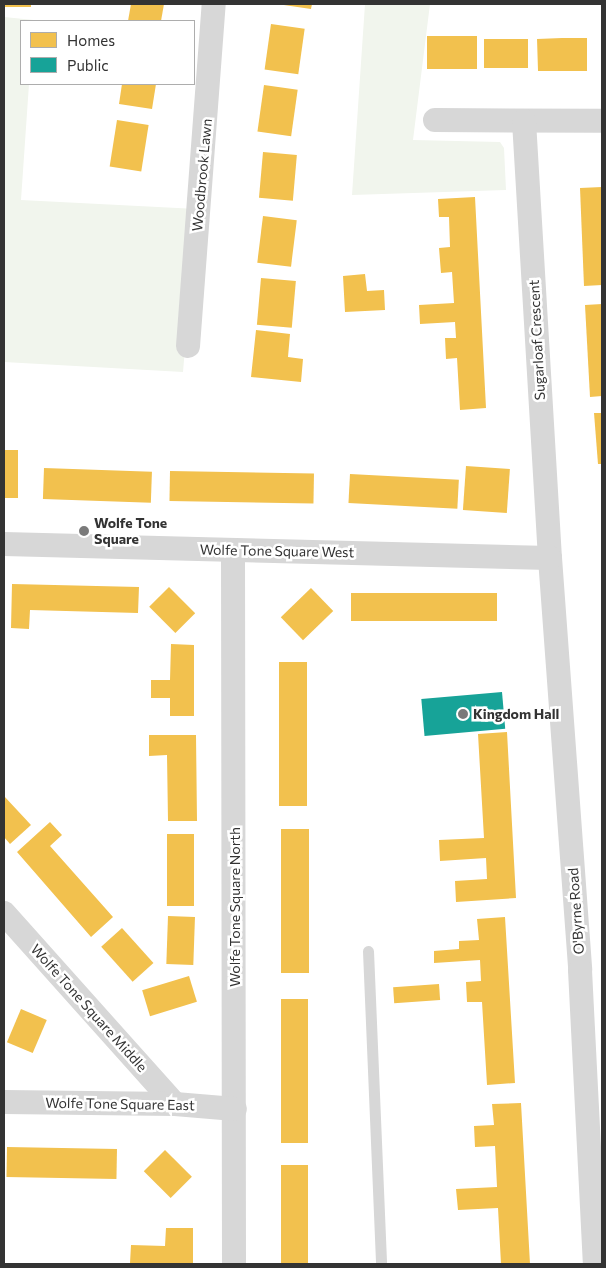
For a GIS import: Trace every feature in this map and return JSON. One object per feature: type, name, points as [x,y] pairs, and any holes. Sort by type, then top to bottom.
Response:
[{"type":"street","name":"Woodbrook Lawn","points":[[188,346],[214,4]]},
{"type":"street","points":[[435,120],[602,121]]},
{"type":"street","name":"Sugarloaf Crescent","points":[[524,121],[550,558]]},
{"type":"street","name":"Wolfe Tone Square West","points":[[4,544],[550,558]]},
{"type":"street","name":"Wolfe Tone Square North","points":[[233,550],[234,1264]]},
{"type":"street","name":"O'Byrne Road","points":[[550,558],[580,970],[596,1264]]},
{"type":"street","name":"Wolfe Tone Square Middle","points":[[4,913],[175,1104]]},
{"type":"street","name":"Wolfe Tone Square East","points":[[4,1102],[175,1104],[235,1109]]},
{"type":"lane","points":[[368,951],[382,1264]]},
{"type":"shaded area","points":[[365,4],[430,4],[413,140],[500,142],[504,148],[506,190],[352,195]]},
{"type":"shaded area","points":[[4,17],[34,20],[20,20],[20,85],[29,85],[21,200],[197,209],[183,372],[4,362]]},
{"type":"building: Homes","points":[[4,4],[31,4],[31,7],[4,7]]},
{"type":"building: Homes","points":[[131,4],[164,4],[161,20],[128,20]]},
{"type":"building: Homes","points":[[277,4],[312,4],[311,9]]},
{"type":"building: Homes","points":[[271,24],[305,29],[298,74],[265,70]]},
{"type":"building: Homes","points":[[427,36],[477,36],[477,69],[427,69]]},
{"type":"building: Homes","points":[[587,38],[587,71],[538,71],[537,39]]},
{"type":"building: Homes","points":[[484,39],[528,39],[528,68],[484,68]]},
{"type":"building: Homes","points":[[122,85],[156,85],[152,109],[119,104]]},
{"type":"building: Homes","points":[[264,85],[298,90],[291,136],[257,132]]},
{"type":"building: Homes","points":[[117,120],[149,125],[141,171],[110,166]]},
{"type":"building: Homes","points":[[263,152],[297,155],[293,201],[259,198]]},
{"type":"building: Homes","points":[[602,187],[602,285],[584,286],[580,188]]},
{"type":"building: Homes","points":[[475,197],[486,408],[460,410],[457,358],[446,359],[445,338],[456,338],[455,322],[420,324],[419,305],[454,303],[452,272],[441,273],[439,248],[450,247],[449,217],[439,217],[438,199]]},
{"type":"building: Homes","points":[[263,216],[297,220],[291,267],[257,263]]},
{"type":"building: Homes","points":[[365,274],[367,291],[384,290],[385,310],[345,312],[343,276]]},
{"type":"building: Homes","points":[[261,278],[296,281],[292,328],[257,325]]},
{"type":"building: Homes","points":[[602,304],[602,396],[590,397],[585,305]]},
{"type":"building: Homes","points":[[256,330],[290,334],[288,357],[303,359],[301,382],[251,377]]},
{"type":"building: Homes","points":[[594,413],[602,413],[602,464],[598,464]]},
{"type":"building: Homes","points":[[4,450],[18,450],[18,498],[4,498]]},
{"type":"building: Homes","points":[[466,466],[510,469],[507,513],[463,510]]},
{"type":"building: Homes","points":[[44,468],[152,472],[151,503],[43,499]]},
{"type":"building: Homes","points":[[170,471],[314,474],[313,504],[169,501]]},
{"type":"building: Homes","points":[[350,474],[459,480],[457,509],[348,503]]},
{"type":"building: Homes","points":[[12,584],[139,587],[138,613],[30,610],[29,629],[11,628]]},
{"type":"building: Homes","points":[[169,587],[195,613],[175,633],[149,607]]},
{"type":"building: Homes","points":[[311,588],[333,611],[303,640],[281,617]]},
{"type":"building: Homes","points":[[351,593],[497,593],[497,621],[351,621]]},
{"type":"building: Homes","points":[[171,644],[194,645],[194,716],[170,716],[170,698],[151,698],[151,680],[170,680]]},
{"type":"building: Homes","points":[[279,662],[307,662],[307,806],[279,806]]},
{"type":"building: Homes","points":[[507,732],[516,898],[456,902],[455,881],[487,879],[486,858],[440,861],[439,840],[484,838],[478,734]]},
{"type":"building: Homes","points":[[149,735],[196,735],[197,821],[168,821],[167,755],[149,756]]},
{"type":"building: Homes","points":[[4,796],[31,825],[10,844],[4,837]]},
{"type":"building: Homes","points":[[50,822],[62,835],[50,846],[113,917],[91,937],[17,852]]},
{"type":"building: Homes","points":[[281,829],[309,829],[309,973],[281,973]]},
{"type":"building: Homes","points":[[167,834],[194,834],[194,906],[167,906]]},
{"type":"building: Homes","points":[[168,916],[195,917],[193,965],[166,964]]},
{"type":"building: Homes","points":[[505,917],[515,1083],[487,1085],[482,1002],[467,1002],[466,982],[481,981],[480,960],[434,963],[434,951],[459,949],[459,941],[479,940],[477,919]]},
{"type":"building: Homes","points":[[122,928],[153,963],[133,982],[101,947]]},
{"type":"building: Homes","points":[[189,976],[197,1002],[150,1016],[142,990]]},
{"type":"building: Homes","points":[[439,984],[440,1000],[394,1003],[393,987]]},
{"type":"building: Homes","points":[[281,999],[308,999],[308,1143],[281,1143]]},
{"type":"building: Homes","points":[[21,1009],[47,1020],[33,1053],[7,1042]]},
{"type":"building: Homes","points":[[521,1103],[530,1264],[501,1264],[498,1208],[458,1210],[456,1189],[497,1187],[495,1146],[475,1147],[474,1126],[494,1125],[492,1104]]},
{"type":"building: Homes","points":[[7,1147],[117,1149],[116,1179],[6,1177]]},
{"type":"building: Homes","points":[[165,1150],[192,1177],[171,1198],[144,1171]]},
{"type":"building: Homes","points":[[281,1165],[308,1165],[308,1264],[281,1264]]},
{"type":"building: Homes","points":[[166,1228],[193,1228],[193,1264],[130,1263],[131,1245],[165,1246]]},
{"type":"building: Public","name":"Kingdom Hall","points":[[502,692],[505,729],[425,736],[421,699]]},
{"type":"place","name":"Wolfe Tone Square","points":[[84,531]]},
{"type":"place","name":"Kingdom Hall","points":[[463,714]]}]
